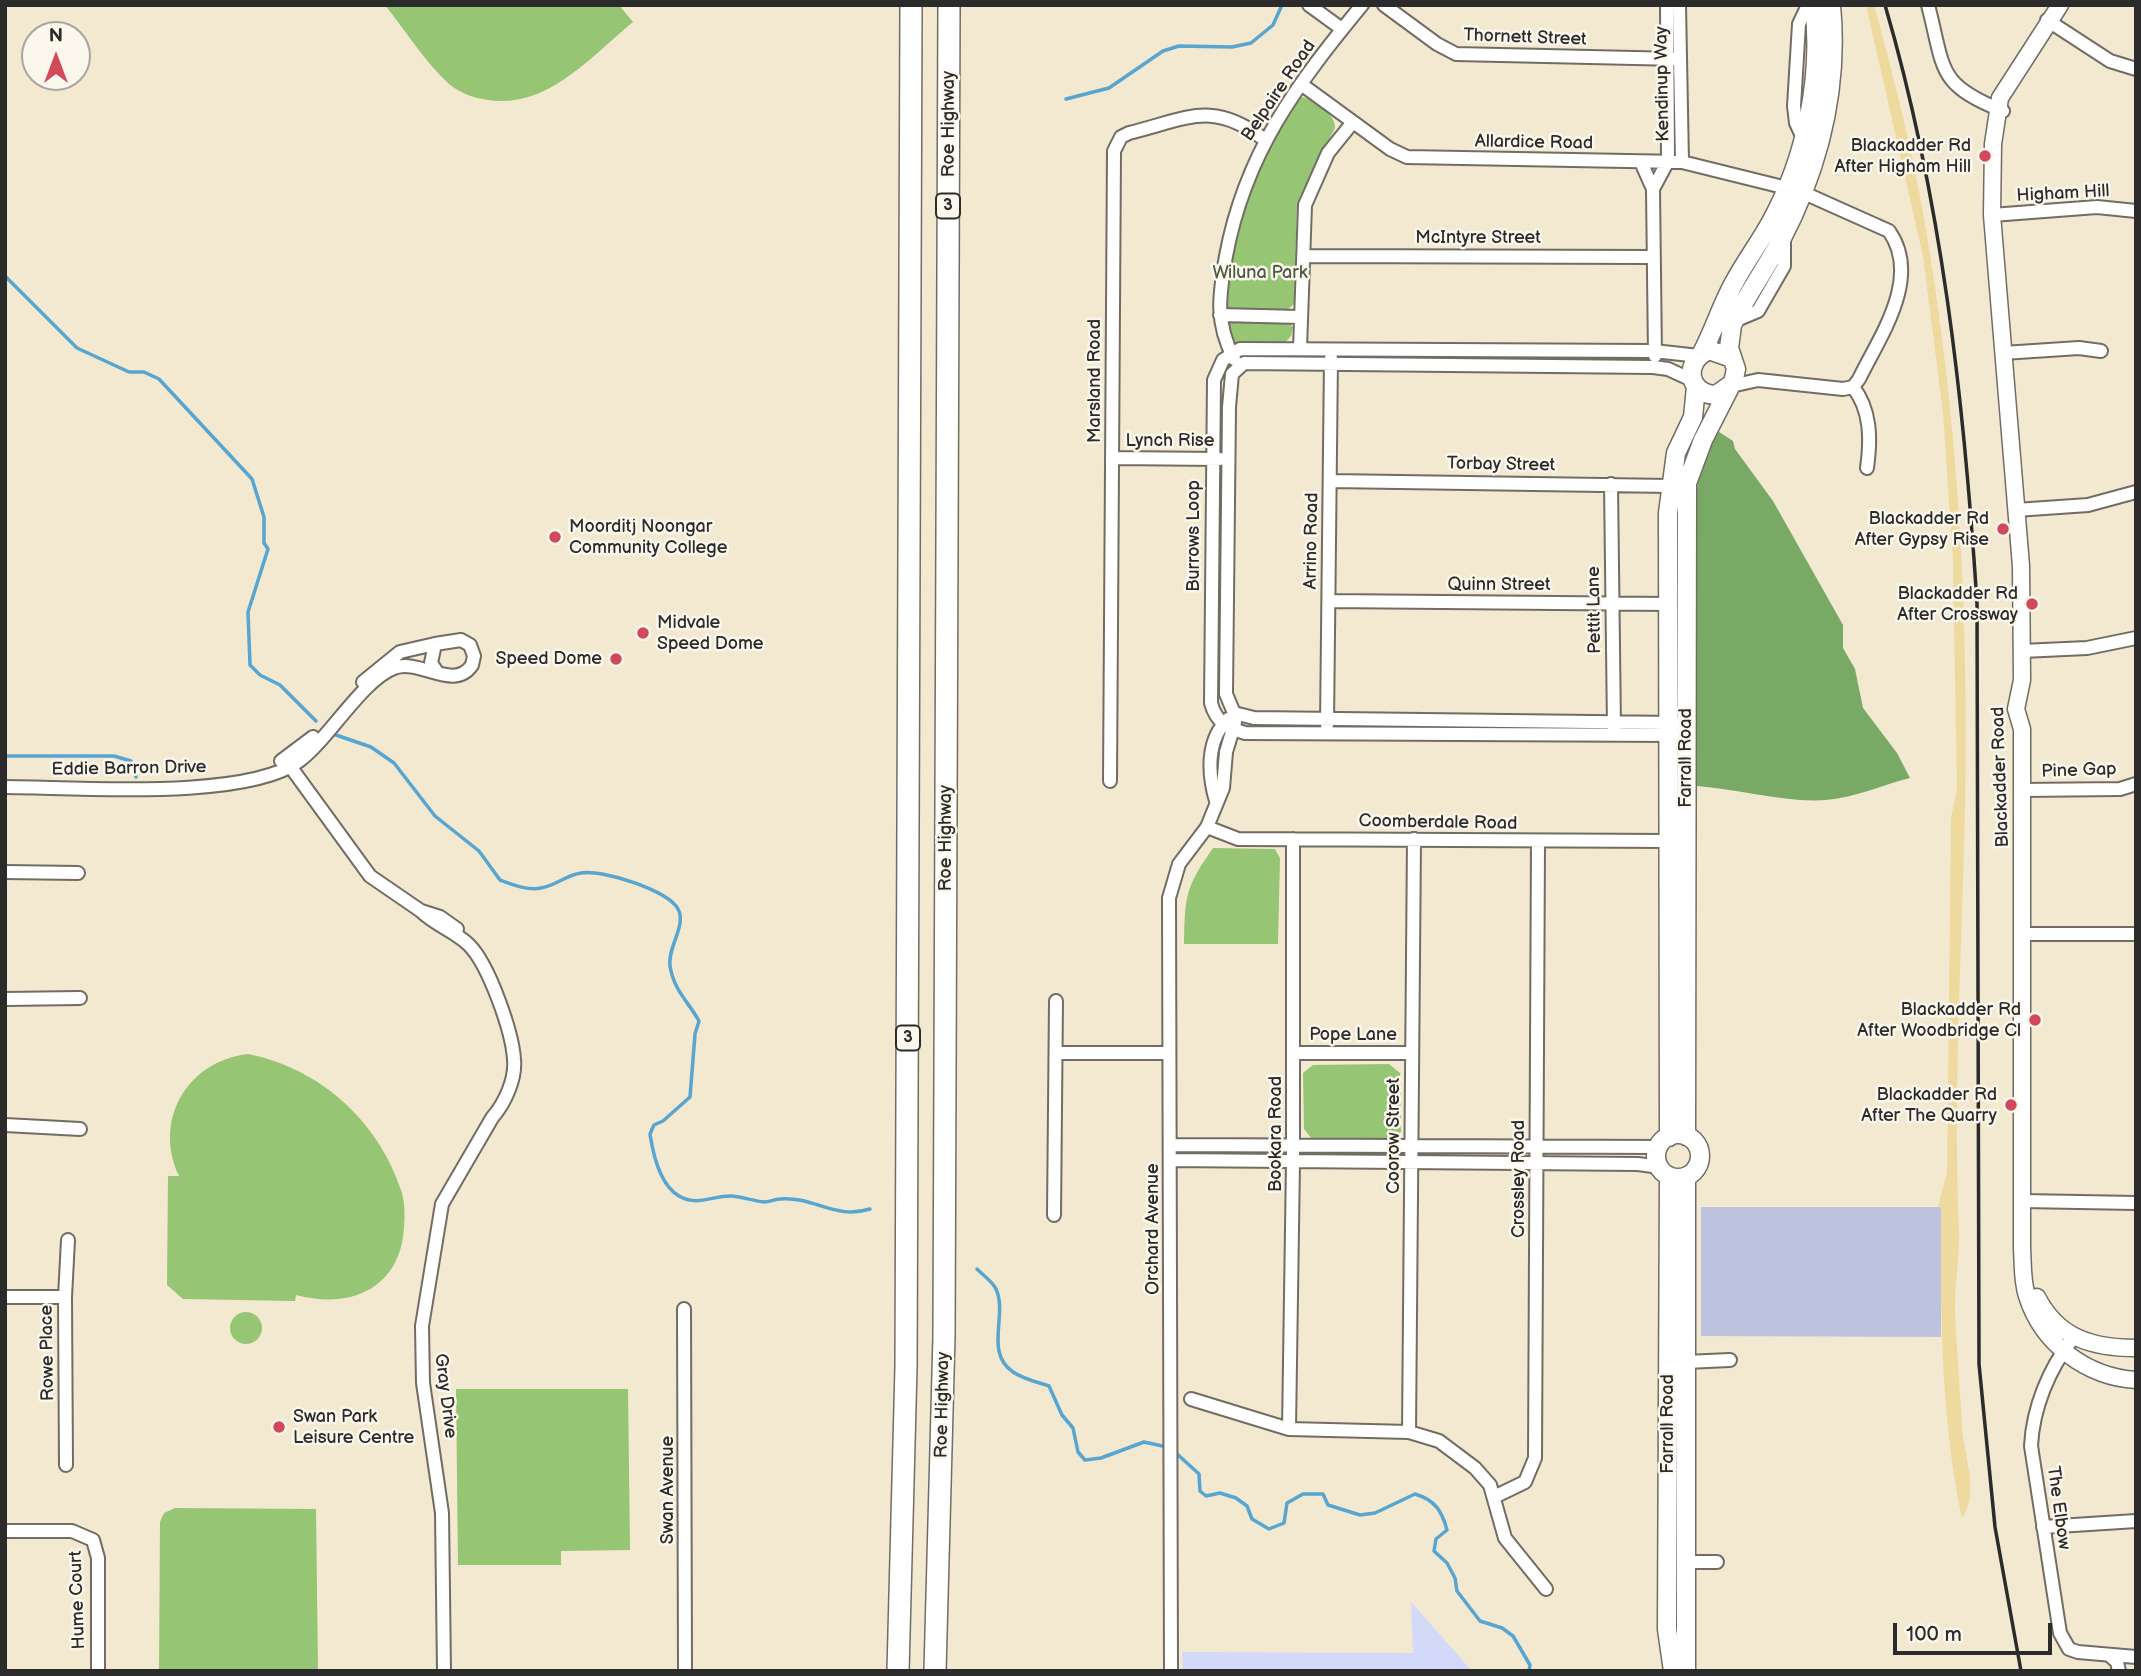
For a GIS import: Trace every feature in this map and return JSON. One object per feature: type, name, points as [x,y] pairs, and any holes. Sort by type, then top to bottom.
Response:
[{"type":"highway","name":"3","points":[[898,1671],[906,1367],[911,5]]},
{"type":"highway","name":"Roe Highway","points":[[935,1671],[944,1336],[949,5]]},
{"type":"main road","points":[[1814,5],[1815,71],[1796,191],[1784,233],[1734,321],[1729,340],[1736,377],[1730,388],[1709,395],[1694,384],[1692,365],[1700,355],[1734,283],[1772,221],[1796,191],[1825,127],[1831,92],[1831,5]]},
{"type":"main road","points":[[1700,355],[1717,350],[1732,360]]},
{"type":"main road","name":"Farrall Road","points":[[1671,1140],[1670,841],[1678,729],[1670,604],[1670,486],[1676,453],[1693,417],[1694,384]]},
{"type":"main road","name":"Farrall Road","points":[[1671,1140],[1678,729],[1687,484],[1703,440],[1730,388]]},
{"type":"main road","points":[[1671,1140],[1698,1146],[1700,1158],[1695,1170],[1672,1173],[1657,1157],[1671,1140]]},
{"type":"main road","name":"Farrall Road","points":[[1672,1173],[1677,1207],[1685,1362],[1676,1447]]},
{"type":"main road","name":"Farrall Road","points":[[1674,1671],[1677,1207]]},
{"type":"main road","name":"Farrall Road","points":[[1676,1507],[1684,1562],[1676,1581]]},
{"type":"main road","name":"Farrall Road","points":[[1676,1640],[1686,1671]]},
{"type":"street","points":[[1309,5],[1342,29]]},
{"type":"street","name":"Belpaire Road","points":[[1237,365],[1223,340],[1220,315],[1223,276],[1234,220],[1265,140],[1301,83],[1362,5]]},
{"type":"street","name":"Thornett Street","points":[[1384,5],[1437,44],[1456,54],[1673,59]]},
{"type":"street","name":"Kendinup Way","points":[[1667,5],[1673,59],[1674,110],[1682,162]]},
{"type":"street","name":"Kendinup Way","points":[[1673,59],[1679,5]]},
{"type":"street","points":[[1803,138],[1796,123],[1794,106],[1799,24],[1808,5]]},
{"type":"street","points":[[1928,5],[1948,79],[1960,92],[2000,110]]},
{"type":"street","name":"Blackadder Road","points":[[2060,5],[2047,20],[2017,72],[2016,85],[2000,110],[2000,145],[1995,155],[1992,215],[2021,566],[2022,651],[2017,709],[2022,729],[2024,1274],[2032,1308],[2050,1338],[2068,1344],[2103,1374],[2136,1380]]},
{"type":"street","points":[[2047,20],[2110,61],[2136,69]]},
{"type":"street","name":"Allardice Road","points":[[1301,83],[1400,154],[1418,158],[1682,162],[1796,191],[1889,231],[1898,250],[1900,291],[1853,387]]},
{"type":"street","name":"Kendinup Way","points":[[1668,161],[1674,110]]},
{"type":"street","name":"Marsland Road","points":[[1110,781],[1113,164],[1117,143],[1129,133],[1209,113],[1228,118],[1265,140]]},
{"type":"street","points":[[1300,349],[1304,213],[1312,186],[1328,153],[1353,122]]},
{"type":"street","points":[[1653,189],[1668,161]]},
{"type":"street","points":[[1641,162],[1653,189],[1652,257],[1656,367]]},
{"type":"street","name":"Higham Hill","points":[[1992,215],[2097,207],[2136,211]]},
{"type":"street","name":"McIntyre Street","points":[[1303,256],[1652,257]]},
{"type":"street","points":[[1220,315],[1300,317]]},
{"type":"street","points":[[2003,353],[2079,348],[2101,351]]},
{"type":"street","points":[[1231,353],[1240,349],[1331,349],[1654,351],[1700,355]]},
{"type":"street","name":"Arrino Road","points":[[1326,733],[1331,349]]},
{"type":"street","points":[[1414,350],[1414,365]]},
{"type":"street","points":[[1469,351],[1470,366]]},
{"type":"street","points":[[1524,351],[1524,366]]},
{"type":"street","points":[[1579,351],[1580,366]]},
{"type":"street","name":"Burrows Loop","points":[[1228,727],[1214,714],[1211,704],[1212,459],[1216,373],[1231,353]]},
{"type":"street","points":[[1732,360],[1758,380]]},
{"type":"street","points":[[1237,365],[1656,367],[1680,373],[1694,384]]},
{"type":"street","name":"Burrows Loop","points":[[1236,714],[1226,694],[1226,623],[1228,407],[1231,374],[1237,365]]},
{"type":"street","points":[[1730,388],[1758,380],[1843,389],[1853,387],[1866,408],[1870,448],[1867,468]]},
{"type":"street","points":[[1213,407],[1228,407]]},
{"type":"street","name":"Lynch Rise","points":[[1112,458],[1228,459]]},
{"type":"street","name":"Torbay Street","points":[[1331,481],[1670,486]]},
{"type":"street","name":"Pettit Lane","points":[[1611,484],[1614,735]]},
{"type":"street","points":[[2016,510],[2088,505],[2136,492]]},
{"type":"street","points":[[1213,514],[1227,514]]},
{"type":"street","points":[[1212,566],[1227,566]]},
{"type":"street","name":"Quinn Street","points":[[1329,601],[1670,604]]},
{"type":"street","points":[[1211,623],[1226,623]]},
{"type":"street","points":[[2022,651],[2087,648],[2136,638]]},
{"type":"street","name":"Eddie Barron Drive","points":[[5,787],[199,788],[253,778],[292,760],[391,669],[415,665],[455,676],[467,673],[474,656],[470,645],[464,641],[435,645],[390,657],[292,760]]},
{"type":"street","points":[[435,645],[431,663],[437,672]]},
{"type":"street","points":[[1211,674],[1226,674]]},
{"type":"street","points":[[1236,714],[1254,718],[1614,721],[1678,729],[1614,735],[1499,735],[1244,733],[1228,727],[1236,714]]},
{"type":"street","points":[[1390,719],[1390,734]]},
{"type":"street","points":[[1444,720],[1445,734]]},
{"type":"street","points":[[1499,720],[1499,735]]},
{"type":"street","points":[[1555,721],[1555,735]]},
{"type":"street","name":"Orchard Avenue","points":[[1171,1671],[1171,1146],[1168,1053],[1171,887],[1179,864],[1207,827],[1224,784],[1228,727]]},
{"type":"street","name":"Gray Drive","points":[[292,760],[317,802],[370,876],[421,911],[440,917],[467,935],[488,957],[519,1043],[522,1061],[514,1096],[506,1113],[482,1139],[442,1204],[422,1326],[423,1382],[442,1513],[444,1671]]},
{"type":"street","name":"Pine Gap","points":[[2022,790],[2120,789],[2136,784]]},
{"type":"street","name":"Coomberdale Road","points":[[1207,827],[1238,839],[1670,841]]},
{"type":"street","name":"Bookara Road","points":[[1289,1429],[1294,1053],[1293,839]]},
{"type":"street","name":"Coorow Street","points":[[1409,1432],[1414,839]]},
{"type":"street","name":"Crossley Road","points":[[1496,1496],[1525,1482],[1535,1458],[1538,841]]},
{"type":"street","points":[[5,872],[78,873]]},
{"type":"street","points":[[2023,934],[2136,934]]},
{"type":"street","points":[[5,999],[80,999]]},
{"type":"street","points":[[1054,1215],[1056,1001]]},
{"type":"street","points":[[1056,1053],[1168,1053]]},
{"type":"street","name":"Pope Lane","points":[[1294,1053],[1412,1053]]},
{"type":"street","points":[[5,1125],[80,1129]]},
{"type":"street","points":[[1171,1146],[1603,1148],[1671,1140]]},
{"type":"street","points":[[1353,1162],[1354,1147]]},
{"type":"street","points":[[1476,1148],[1476,1163]]},
{"type":"street","points":[[1603,1148],[1603,1164]]},
{"type":"street","points":[[1171,1160],[1603,1164],[1672,1173]]},
{"type":"street","points":[[2022,1201],[2136,1203]]},
{"type":"street","name":"Rowe Place","points":[[66,1465],[65,1297],[68,1240]]},
{"type":"street","points":[[5,1297],[65,1297]]},
{"type":"street","name":"Swan Avenue","points":[[684,1309],[685,1671]]},
{"type":"street","points":[[2068,1344],[2136,1348]]},
{"type":"street","name":"The Elbow","points":[[2068,1344],[2044,1390],[2032,1428],[2031,1446],[2063,1642],[2078,1652],[2136,1657]]},
{"type":"street","points":[[1685,1362],[1730,1360]]},
{"type":"street","points":[[1191,1399],[1289,1429],[1409,1432],[1427,1435],[1450,1448],[1484,1476],[1496,1496],[1505,1538],[1546,1589]]},
{"type":"street","points":[[2043,1527],[2136,1521]]},
{"type":"street","name":"Hume Court","points":[[5,1531],[72,1531],[84,1534],[98,1549],[98,1671]]},
{"type":"street","points":[[1684,1562],[1717,1562]]},
{"type":"street","points":[[2109,1655],[2117,1662],[2119,1671]]},
{"type":"shaded area","points":[[1701,1207],[1941,1207],[1941,1337],[1701,1336]]},
{"type":"shaded area","points":[[1411,1602],[1472,1671],[1183,1671],[1182,1652],[1413,1653]]},
{"type":"green space","points":[[385,5],[619,5],[633,22],[567,78],[549,89],[510,101],[488,100],[467,95],[449,84],[423,56]]},
{"type":"green space","name":"Wiluna Park","points":[[1300,97],[1323,107],[1332,117],[1335,128],[1297,203],[1294,304],[1286,311],[1226,309],[1221,298],[1242,199],[1293,102]]},
{"type":"green space","name":"Wiluna Park","points":[[1226,321],[1287,322],[1293,327],[1291,336],[1282,346],[1236,346]]},
{"type":"green space","points":[[1716,430],[1733,441],[1735,449],[1773,501],[1843,625],[1843,648],[1855,669],[1863,708],[1897,753],[1910,778],[1826,800],[1794,800],[1697,786],[1694,508],[1699,476]]},
{"type":"green space","points":[[1213,848],[1275,849],[1280,858],[1278,944],[1184,944],[1188,893]]},
{"type":"green space","points":[[248,1054],[299,1071],[322,1085],[361,1120],[391,1165],[404,1204],[401,1248],[394,1265],[383,1279],[370,1289],[354,1296],[336,1299],[296,1295],[295,1301],[183,1299],[167,1285],[168,1176],[179,1176],[172,1155],[170,1134],[173,1115],[181,1097],[193,1081],[208,1068],[226,1059]]},
{"type":"green space","points":[[1389,1064],[1400,1073],[1401,1132],[1392,1139],[1312,1139],[1304,1129],[1303,1073],[1313,1065]]},
{"type":"green space","points":[[246,1312],[257,1317],[262,1328],[257,1339],[246,1344],[235,1339],[230,1328],[235,1317]]},
{"type":"green space","points":[[456,1389],[628,1389],[630,1550],[561,1551],[561,1565],[458,1565]]},
{"type":"green space","points":[[175,1508],[316,1509],[318,1671],[159,1671],[160,1522],[164,1513]]},
{"type":"sand","points":[[1866,5],[1874,5],[1919,191],[1943,344],[1958,498],[1966,731],[1957,1072],[1959,1240],[1955,1314],[1962,1428],[1970,1486],[1970,1497],[1962,1518],[1949,1441],[1942,1325],[1941,1208],[1938,1207],[1947,1172],[1951,818],[1957,789],[1953,561],[1943,413],[1923,256]]},
{"type":"waterway","points":[[1066,99],[1109,88],[1163,51],[1179,46],[1232,47],[1251,43],[1273,25],[1282,5]]},
{"type":"waterway","points":[[5,276],[77,348],[129,372],[144,372],[159,379],[252,479],[264,517],[264,543],[268,549],[248,612],[250,665],[260,675],[280,685],[316,721]]},
{"type":"waterway","points":[[333,734],[371,747],[394,763],[435,816],[479,851],[500,880],[536,889],[576,874],[603,874],[648,888],[672,902],[678,909],[680,922],[671,952],[670,966],[678,989],[699,1021],[695,1034],[690,1097],[663,1121],[654,1125],[650,1134],[662,1177],[672,1191],[693,1201],[732,1196],[764,1202],[792,1199],[846,1212],[870,1209]]},
{"type":"waterway","points":[[5,756],[114,756],[131,761],[136,777]]},
{"type":"waterway","points":[[977,1269],[995,1286],[999,1299],[998,1344],[1004,1364],[1021,1377],[1049,1386],[1062,1415],[1073,1428],[1078,1452],[1085,1460],[1101,1458],[1144,1442],[1167,1447]]},
{"type":"waterway","points":[[1176,1453],[1199,1474],[1200,1491],[1206,1496],[1220,1493],[1236,1498],[1247,1506],[1252,1519],[1269,1529],[1284,1523],[1287,1503],[1303,1494],[1323,1494],[1328,1505],[1360,1515],[1375,1513],[1415,1494],[1428,1499],[1440,1512],[1447,1530],[1436,1539],[1434,1551],[1447,1563],[1455,1578],[1457,1591],[1480,1621],[1502,1628],[1513,1636],[1530,1665],[1529,1671]]},
{"type":"railway","points":[[1885,5],[1905,78],[1936,227],[1948,301],[1972,527],[1977,603],[1979,1364],[1995,1527],[2021,1671]]},
{"type":"place","name":"Blackadder Rd After Higham Hill","points":[[1985,156]]},
{"type":"place","name":"Blackadder Rd After Gypsy Rise","points":[[2003,529]]},
{"type":"place","name":"Moorditj Noongar Community College","points":[[555,537]]},
{"type":"place","name":"Blackadder Rd After Crossway","points":[[2032,604]]},
{"type":"place","name":"Midvale Speed Dome","points":[[643,633]]},
{"type":"place","name":"Speed Dome","points":[[616,659]]},
{"type":"place","name":"Blackadder Rd After Woodbridge Cl","points":[[2035,1020]]},
{"type":"place","name":"Blackadder Rd After The Quarry","points":[[2011,1105]]},
{"type":"place","name":"Swan Park Leisure Centre","points":[[279,1427]]}]
